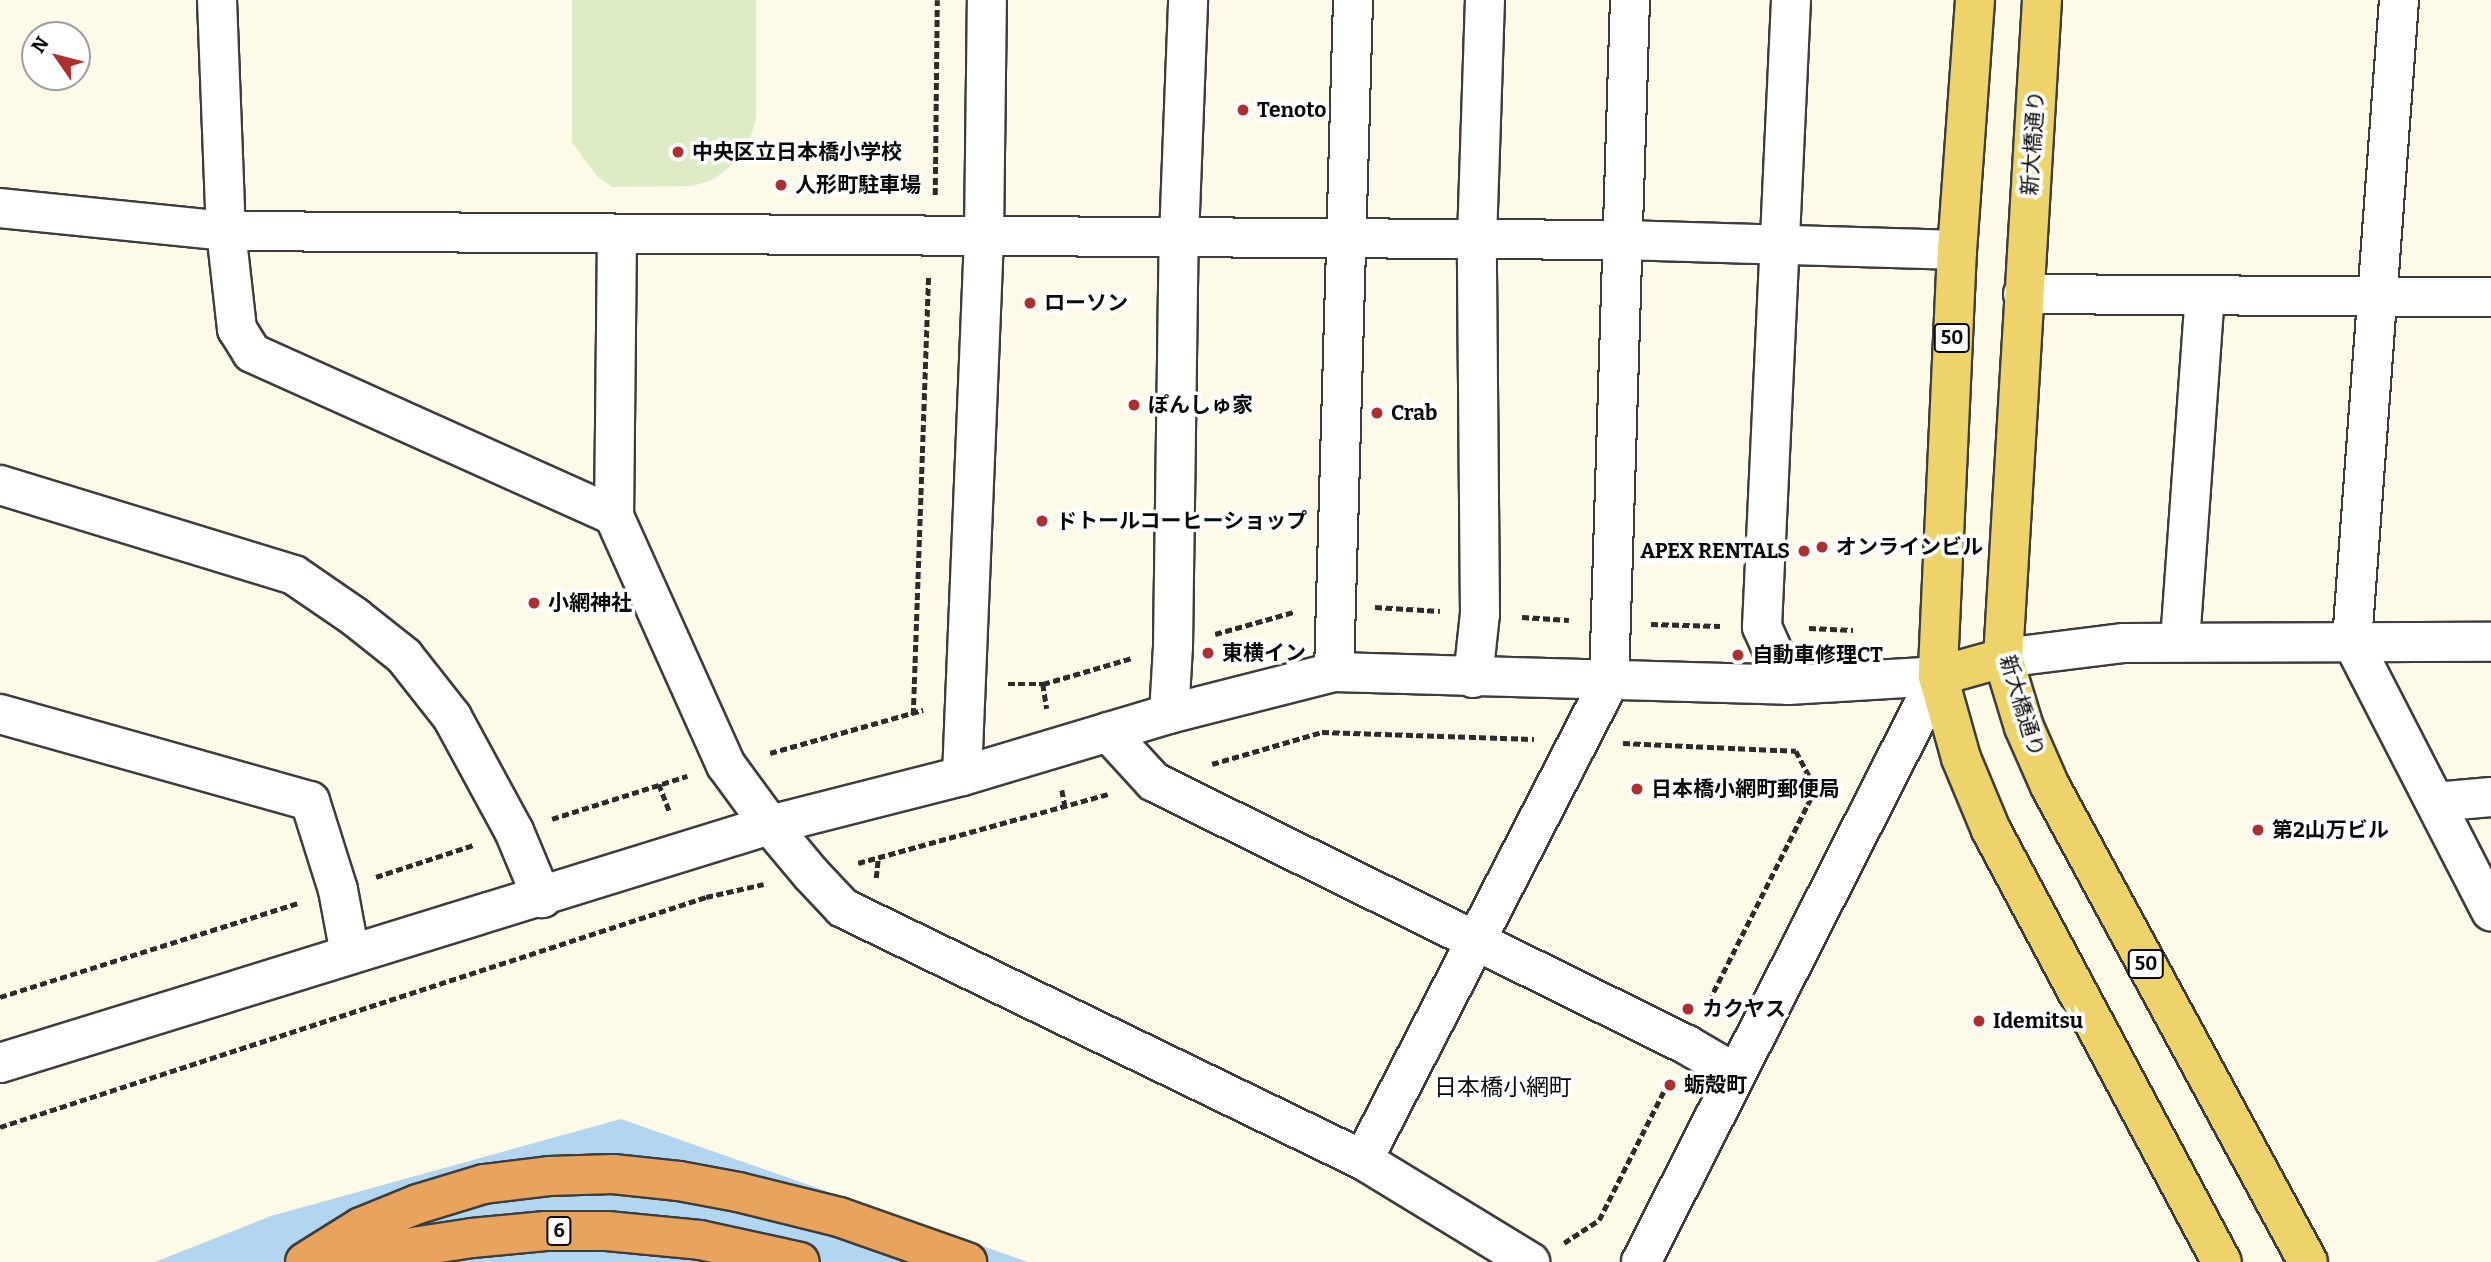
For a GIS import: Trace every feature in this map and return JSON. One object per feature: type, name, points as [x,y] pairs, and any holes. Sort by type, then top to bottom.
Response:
[{"type":"highway","points":[[305,1262],[361,1227],[418,1204],[484,1184],[549,1176],[612,1174],[679,1181],[776,1201],[839,1217],[967,1262]]},
{"type":"highway","name":"6","points":[[318,1262],[472,1238],[546,1231],[650,1233],[700,1240],[800,1262]]},
{"type":"main road","name":"50","points":[[1975,0],[1956,250],[1938,676],[1961,758],[1991,830],[2222,1262]]},
{"type":"main road","name":"新大橋通り","points":[[2042,0],[2003,658],[2024,727],[2050,786],[2308,1262]]},
{"type":"main road","points":[[1938,676],[2003,658]]},
{"type":"street","points":[[217,0],[226,231],[237,329],[252,353],[614,516]]},
{"type":"street","points":[[962,776],[984,237],[987,0]]},
{"type":"street","points":[[1169,714],[1173,646],[1179,238],[1188,0]]},
{"type":"street","points":[[1334,673],[1353,0]]},
{"type":"street","points":[[1473,678],[1480,614],[1477,240],[1485,0]]},
{"type":"street","points":[[1363,1160],[1609,682],[1630,0]]},
{"type":"street","points":[[1788,685],[1762,627],[1791,0]]},
{"type":"street","points":[[2399,0],[2352,641],[2435,802],[2487,895]]},
{"type":"street","points":[[0,208],[226,231],[1624,240],[1956,250]]},
{"type":"street","points":[[617,234],[614,516],[726,765],[769,825],[811,874],[843,908],[1545,1251]]},
{"type":"street","points":[[2023,294],[2491,297]]},
{"type":"street","points":[[2180,642],[2205,296]]},
{"type":"street","points":[[0,485],[294,575],[355,617],[404,656],[452,717],[514,831],[542,898]]},
{"type":"street","points":[[2003,658],[2124,643],[2491,642]]},
{"type":"street","points":[[0,1063],[350,954],[542,898],[769,825],[962,776],[1169,714],[1334,673],[1788,685],[1938,676],[1641,1262]]},
{"type":"street","points":[[0,714],[310,801],[338,890],[350,954]]},
{"type":"street","points":[[1108,732],[1154,782],[1687,1045],[1735,1073]]},
{"type":"street","points":[[2435,802],[2491,797]]},
{"type":"path","points":[[913,715],[928,272]]},
{"type":"path","points":[[1000,684],[1043,684]]},
{"type":"path","points":[[1527,739],[1529,751]]},
{"type":"path","points":[[0,1126],[706,897],[878,858],[1065,806]]},
{"type":"path","points":[[874,891],[878,858]]},
{"type":"path","points":[[1545,1251],[1568,1241]]},
{"type":"green space","points":[[572,0],[756,0],[756,120],[748,144],[733,164],[714,179],[693,186],[612,187],[596,175],[572,142]]},
{"type":"water","points":[[621,1119],[1028,1262],[155,1262],[271,1216]]},
{"type":"place","name":"Tenoto","points":[[1243,110]]},
{"type":"place","name":"中央区立日本橋小学校","points":[[678,152]]},
{"type":"place","name":"人形町駐車場","points":[[781,185]]},
{"type":"place","name":"ローソン","points":[[1030,303]]},
{"type":"place","name":"ぽんしゅ家","points":[[1134,405]]},
{"type":"place","name":"Crab","points":[[1377,413]]},
{"type":"place","name":"ドトールコーヒーショップ","points":[[1042,521]]},
{"type":"place","name":"オンラインビル","points":[[1822,547]]},
{"type":"place","name":"APEX RENTALS","points":[[1804,551]]},
{"type":"place","name":"小網神社","points":[[534,603]]},
{"type":"place","name":"東横イン","points":[[1208,653]]},
{"type":"place","name":"自動車修理CT","points":[[1738,655]]},
{"type":"place","name":"日本橋小網町郵便局","points":[[1637,789]]},
{"type":"place","name":"第2山万ビル","points":[[2258,830]]},
{"type":"place","name":"カクヤス","points":[[1688,1009]]},
{"type":"place","name":"Idemitsu","points":[[1979,1021]]},
{"type":"place","name":"蛎殻町","points":[[1670,1085]]},
{"type":"district","name":"日本橋小網町","points":[[1503,1087]]}]
